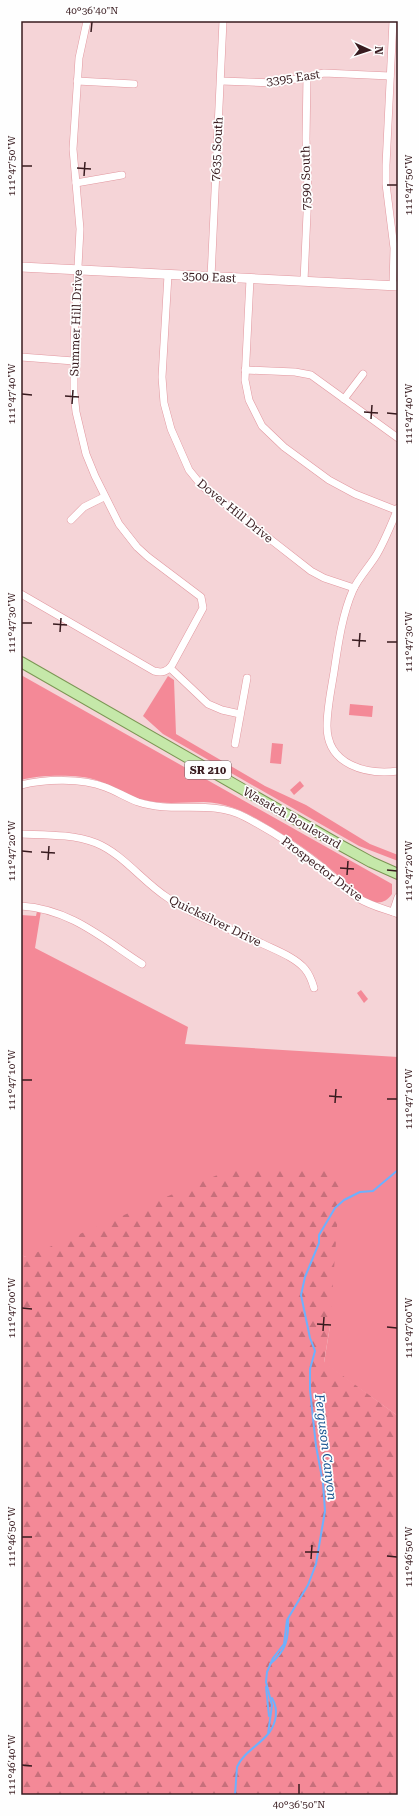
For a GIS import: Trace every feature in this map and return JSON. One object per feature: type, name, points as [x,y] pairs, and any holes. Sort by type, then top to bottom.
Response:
[{"type":"main road","name":"Wasatch Boulevard","points":[[21,662],[359,856],[398,874]]},
{"type":"street","name":"Summer Hill Drive","points":[[87,21],[79,58],[73,149],[80,230],[74,392],[80,433],[86,454],[104,497],[119,524],[137,547],[198,594],[204,604],[202,612],[167,670]]},
{"type":"street","name":"7635 South","points":[[211,277],[223,21]]},
{"type":"street","points":[[393,21],[386,184],[394,248],[395,286]]},
{"type":"street","name":"3395 East","points":[[220,81],[276,83],[324,73],[390,76]]},
{"type":"street","name":"7590 South","points":[[304,281],[308,191],[306,146],[307,76]]},
{"type":"street","points":[[77,81],[134,84]]},
{"type":"street","points":[[76,183],[122,175]]},
{"type":"street","name":"3500 East","points":[[21,267],[395,286]]},
{"type":"street","name":"Dover Hill Drive","points":[[168,275],[162,377],[164,403],[171,429],[193,476],[202,486],[311,571],[324,578],[354,588]]},
{"type":"street","points":[[250,278],[245,370],[249,400],[262,426],[273,437],[336,484],[355,494],[398,510],[376,554],[354,588],[344,619],[336,661],[327,726],[331,747],[337,756],[350,766],[366,770],[398,771]]},
{"type":"street","points":[[21,358],[74,360]]},
{"type":"street","points":[[245,370],[295,372],[311,375],[398,438]]},
{"type":"street","points":[[344,399],[363,374]]},
{"type":"street","points":[[71,520],[84,507],[104,497]]},
{"type":"street","points":[[21,594],[154,671],[167,670],[208,704],[222,710],[240,714]]},
{"type":"street","points":[[235,744],[247,678]]},
{"type":"street","name":"Prospector Drive","points":[[21,785],[47,781],[89,783],[106,787],[126,798],[151,806],[180,809],[210,807],[234,812],[297,848],[359,899],[396,913],[398,897]]},
{"type":"street","name":"Quicksilver Drive","points":[[21,834],[77,837],[98,844],[118,857],[154,889],[184,908],[292,959],[304,968],[312,979],[314,988]]},
{"type":"street","points":[[21,906],[46,909],[76,920],[142,964]]},
{"type":"green space","points":[[21,675],[392,884],[392,894],[385,900],[378,902],[370,901],[354,891],[325,864],[295,842],[252,816],[229,806],[204,802],[152,802],[132,796],[89,778],[48,776],[21,780]]},
{"type":"green space","points":[[168,676],[174,680],[176,734],[265,786],[306,805],[370,844],[398,855],[398,861],[359,846],[163,734],[143,716]]},
{"type":"green space","points":[[350,704],[373,706],[372,717],[349,715]]},
{"type":"green space","points":[[272,743],[283,744],[281,764],[270,763]]},
{"type":"green space","points":[[300,781],[304,786],[294,795],[290,790]]},
{"type":"green space","points":[[37,911],[41,911],[35,948],[188,1027],[185,1044],[398,1057],[398,1416],[324,1363],[330,1326],[21,1255],[21,915],[36,916]]},
{"type":"green space","points":[[361,990],[368,999],[364,1003],[357,993]]},
{"type":"green space","points":[[229,1170],[341,1170],[330,1326],[324,1362],[398,1416],[398,1795],[21,1795],[21,1255],[26,1257]]},
{"type":"waterway","name":"Ferguson Canyon","points":[[235,1795],[237,1767],[243,1758],[268,1734],[272,1705],[266,1682],[267,1672],[273,1658],[284,1644],[287,1620],[308,1585],[316,1564],[325,1511],[323,1483],[316,1446],[310,1390],[310,1369],[315,1351],[310,1338],[301,1295],[305,1277],[319,1243],[319,1235],[335,1208],[344,1200],[360,1192],[373,1191],[398,1170]]},
{"type":"waterway","name":"Ferguson Canyon","points":[[270,1664],[283,1649],[287,1639],[288,1619]]},
{"type":"waterway","name":"Ferguson Canyon","points":[[266,1687],[269,1716]]},
{"type":"waterway","points":[[269,1733],[276,1716],[272,1698]]}]
